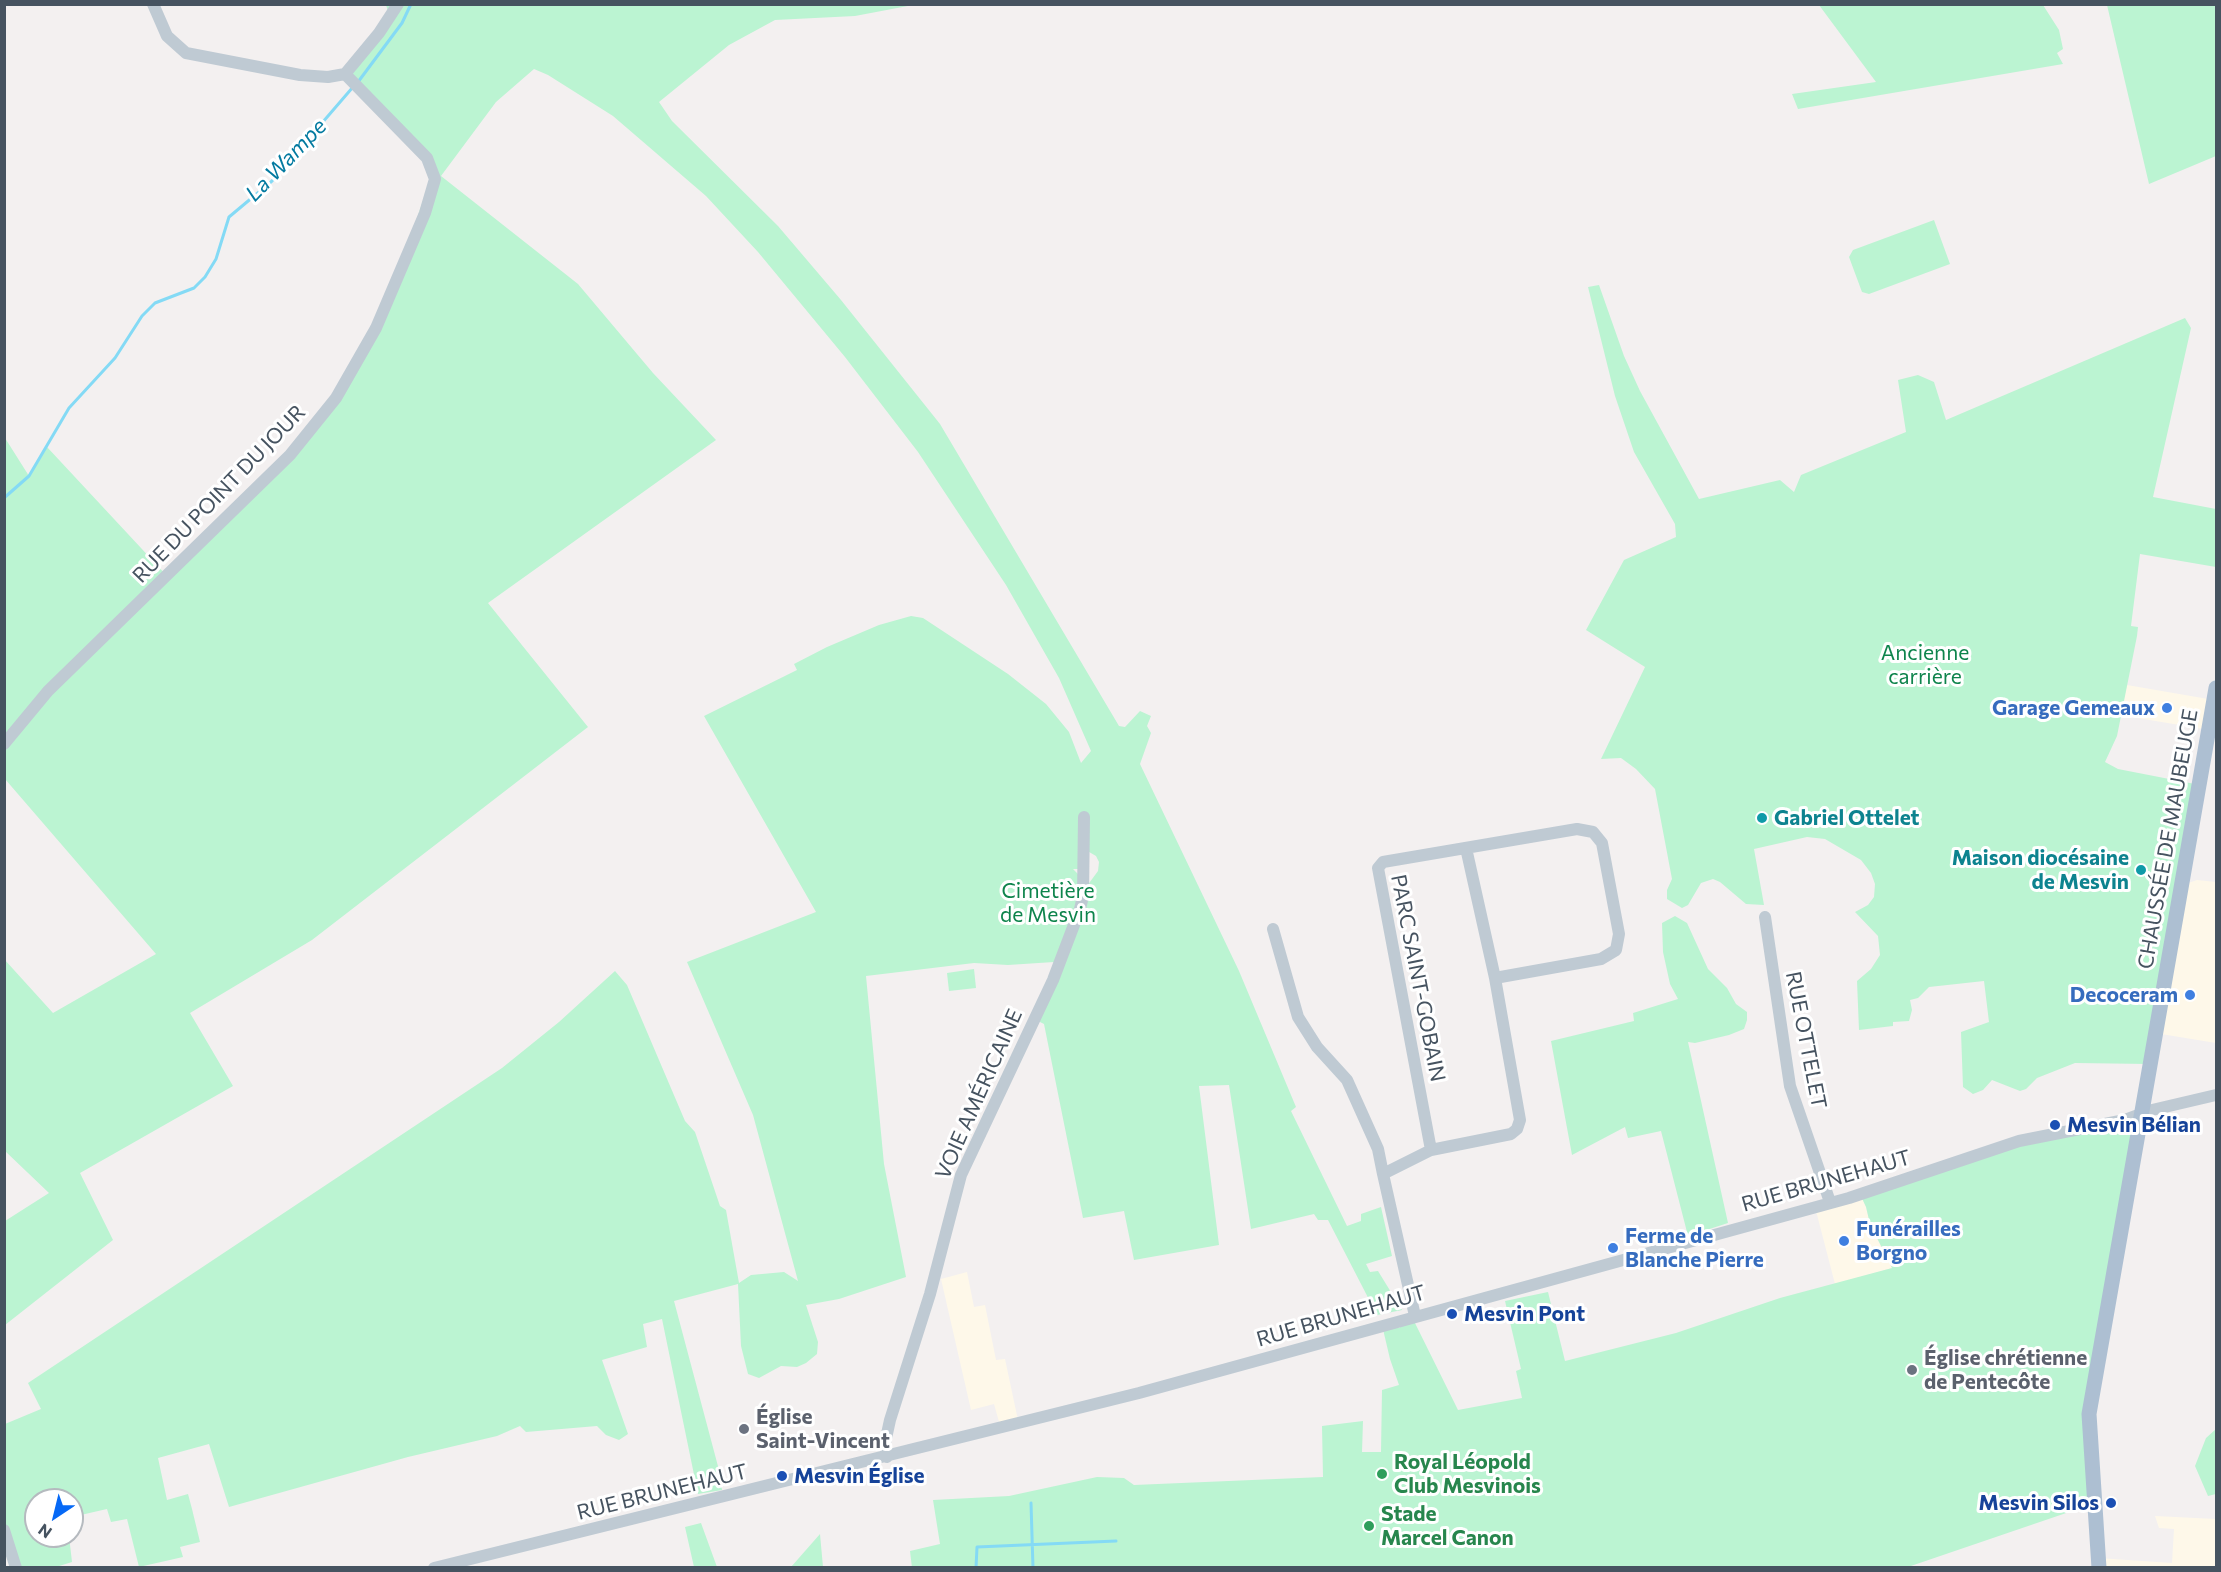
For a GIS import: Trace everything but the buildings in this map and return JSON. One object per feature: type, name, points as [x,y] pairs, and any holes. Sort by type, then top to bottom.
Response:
[{"type":"main road","name":"CHAUSSÉE DE MAUBEUGE","points":[[2099,1568],[2089,1414],[2217,688]]},
{"type":"street","points":[[153,4],[167,36],[186,53],[300,75],[328,77],[347,76],[398,4]]},
{"type":"street","name":"RUE DU POINT DU JOUR","points":[[4,744],[48,691],[290,454],[336,398],[363,353],[422,220],[435,179],[427,158],[347,76]]},
{"type":"street","name":"VOIE AMÉRICAINE","points":[[887,1457],[885,1443],[890,1420],[930,1294],[961,1175],[1053,980],[1080,909],[1083,896],[1084,817]]},
{"type":"street","name":"PARC SAINT-GOBAIN","points":[[1431,1150],[1377,874],[1383,862],[1582,829],[1593,832],[1602,843],[1619,934],[1616,950],[1601,959],[1495,978]]},
{"type":"street","points":[[1383,1174],[1431,1150],[1510,1134],[1519,1125],[1495,978],[1466,848]]},
{"type":"street","name":"RUE OTTELET","points":[[1765,917],[1791,1086],[1830,1202]]},
{"type":"street","points":[[1273,928],[1298,1017],[1317,1047],[1347,1080],[1378,1149],[1415,1316]]},
{"type":"street","name":"RUE BRUNEHAUT","points":[[472,1563],[1139,1393],[1830,1202],[2019,1141],[2217,1095]]},
{"type":"street","points":[[4,1530],[16,1568]]},
{"type":"street","points":[[434,1568],[472,1563]]},
{"type":"shaded area","name":"Garage Gemeaux","points":[[2127,685],[2214,700],[2209,730],[2120,715]]},
{"type":"shaded area","points":[[2197,880],[2216,882],[2216,1043],[2155,1033],[2182,885]]},
{"type":"shaded area","points":[[1860,1194],[1870,1224],[1892,1268],[1835,1284],[1815,1207]]},
{"type":"shaded area","points":[[967,1272],[974,1307],[985,1305],[996,1360],[1005,1359],[1019,1425],[1001,1429],[994,1404],[971,1410],[941,1279]]},
{"type":"shaded area","points":[[2155,1516],[2216,1519],[2216,1567],[2099,1567],[2098,1558],[2172,1563],[2174,1529],[2159,1528]]},
{"type":"green space","name":"Cimetière de Mesvin","points":[[386,5],[913,5],[855,16],[775,20],[729,45],[659,102],[672,121],[778,226],[841,300],[940,424],[1119,726],[1125,727],[1140,711],[1151,716],[1147,726],[1151,733],[1140,764],[1239,971],[1296,1107],[1291,1111],[1347,1226],[1361,1221],[1361,1214],[1381,1207],[1392,1256],[1366,1264],[1370,1272],[1378,1271],[1402,1310],[1377,1315],[1328,1220],[1318,1220],[1314,1214],[1251,1229],[1229,1085],[1199,1086],[1219,1245],[1134,1260],[1124,1211],[1083,1218],[1044,1024],[1034,1019],[1054,962],[1008,965],[974,963],[866,976],[884,1164],[906,1277],[839,1299],[806,1305],[818,1342],[817,1354],[797,1367],[781,1366],[759,1378],[748,1374],[741,1346],[738,1284],[674,1301],[719,1470],[722,1490],[698,1494],[662,1319],[643,1324],[647,1347],[602,1360],[628,1434],[619,1440],[606,1435],[597,1426],[526,1432],[520,1426],[497,1436],[408,1457],[229,1507],[209,1444],[158,1458],[167,1500],[188,1494],[192,1509],[200,1542],[180,1547],[183,1557],[139,1567],[127,1519],[111,1522],[107,1509],[84,1514],[84,1488],[24,1488],[24,1548],[70,1548],[72,1562],[56,1567],[16,1567],[5,1530],[5,1424],[41,1409],[28,1383],[502,1068],[559,1022],[615,971],[627,985],[685,1121],[695,1132],[720,1206],[726,1210],[739,1283],[751,1275],[784,1272],[798,1281],[753,1115],[687,962],[816,912],[704,716],[797,670],[794,664],[827,647],[879,625],[911,616],[923,618],[1008,674],[1046,704],[1069,732],[1081,763],[1091,751],[1059,678],[1006,585],[918,452],[845,357],[758,252],[706,196],[613,116],[548,75],[534,69],[496,102],[441,176],[578,284],[653,373],[716,440],[488,603],[588,727],[312,940],[190,1013],[233,1086],[80,1173],[113,1240],[5,1325],[5,1221],[49,1193],[5,1151],[4,959],[53,1013],[156,954],[5,779],[5,438],[29,476],[47,447],[168,577],[316,425],[394,288],[433,170],[345,74],[390,17]],"holes":[[[1084,849],[1096,856],[1099,862],[1098,871],[1087,886],[1080,887],[1079,875],[1073,869],[1078,869]]]},
{"type":"green space","points":[[1819,5],[2043,5],[2059,30],[2063,49],[2057,53],[2063,64],[1798,109],[1792,94],[1876,82]]},
{"type":"green space","points":[[2107,5],[2216,5],[2216,156],[2149,184]]},
{"type":"green space","points":[[1934,220],[1950,264],[1869,294],[1862,292],[1849,257],[1853,250]]},
{"type":"green space","name":"Ancienne carrière","points":[[1599,285],[1624,356],[1640,391],[1699,499],[1780,480],[1794,492],[1801,475],[1906,432],[1898,380],[1918,375],[1934,382],[1946,420],[2185,318],[2191,328],[2153,497],[2216,509],[2216,567],[2140,554],[2131,626],[2138,627],[2137,636],[2117,736],[2105,762],[2118,769],[2200,785],[2149,1064],[2075,1063],[2037,1078],[2026,1089],[2020,1091],[1992,1080],[1983,1090],[1973,1094],[1963,1087],[1961,1032],[1989,1022],[1984,981],[1929,987],[1918,998],[1910,1000],[1912,1010],[1909,1021],[1893,1022],[1893,1026],[1859,1030],[1857,981],[1871,969],[1880,955],[1878,936],[1855,912],[1868,905],[1874,897],[1875,884],[1871,873],[1861,860],[1825,839],[1807,837],[1754,849],[1764,905],[1746,904],[1720,882],[1713,879],[1701,883],[1688,905],[1682,908],[1667,899],[1667,890],[1672,879],[1655,789],[1636,769],[1621,758],[1601,759],[1645,667],[1586,630],[1624,560],[1676,537],[1675,524],[1634,452],[1615,396],[1588,287]]},
{"type":"green space","points":[[1675,916],[1687,923],[1708,969],[1727,988],[1736,1004],[1747,1012],[1744,1029],[1695,1043],[1688,1042],[1728,1223],[1688,1236],[1661,1131],[1628,1138],[1625,1127],[1572,1155],[1551,1041],[1634,1021],[1633,1013],[1678,999],[1670,984],[1663,952],[1662,923]]},
{"type":"green space","points":[[974,969],[976,988],[949,991],[947,973]]},
{"type":"green space","points":[[2141,1114],[2094,1380],[2095,1510],[2075,1510],[1905,1568],[912,1568],[910,1551],[940,1544],[933,1500],[1009,1496],[1097,1477],[1124,1478],[1134,1485],[1323,1477],[1322,1426],[1363,1421],[1362,1452],[1381,1452],[1382,1390],[1399,1385],[1382,1325],[1399,1328],[1412,1317],[1458,1410],[1522,1398],[1516,1371],[1521,1369],[1505,1301],[1548,1292],[1565,1361],[1676,1333],[1780,1298],[1892,1268],[1870,1224],[1860,1194],[1940,1167]]},
{"type":"green space","points":[[2216,1429],[2216,1494],[2208,1496],[2195,1466],[2206,1438]]},
{"type":"green space","points":[[701,1523],[717,1567],[694,1567],[685,1527]]},
{"type":"green space","points":[[820,1534],[823,1567],[791,1567]]},
{"type":"waterway","name":"La Wampe","points":[[358,82],[402,23],[411,4]]},
{"type":"waterway","name":"La Wampe","points":[[4,498],[29,476],[69,408],[115,358],[142,316],[155,303],[194,288],[205,277],[216,259],[229,217],[272,181],[353,87]]},
{"type":"waterway","points":[[1031,1503],[1033,1568]]},
{"type":"waterway","points":[[976,1568],[977,1547],[1116,1541]]},
{"type":"place","name":"Garage Gemeaux","points":[[2167,708]]},
{"type":"place","name":"Gabriel Ottelet","points":[[1762,818]]},
{"type":"place","name":"Maison diocésaine de Mesvin","points":[[2141,870]]},
{"type":"place","name":"Decoceram","points":[[2190,995]]},
{"type":"place","name":"Mesvin Bélian","points":[[2055,1125]]},
{"type":"place","name":"Funérailles Borgno","points":[[1844,1241]]},
{"type":"place","name":"Ferme de Blanche Pierre","points":[[1613,1248]]},
{"type":"place","name":"Mesvin Pont","points":[[1452,1314]]},
{"type":"place","name":"Église chrétienne de Pentecôte","points":[[1912,1370]]},
{"type":"place","name":"Église Saint-Vincent","points":[[744,1429]]},
{"type":"place","name":"Royal Léopold Club Mesvinois","points":[[1382,1474]]},
{"type":"place","name":"Mesvin Église","points":[[782,1476]]},
{"type":"place","name":"Mesvin Silos","points":[[2111,1503]]},
{"type":"place","name":"Stade Marcel Canon","points":[[1369,1526]]}]
